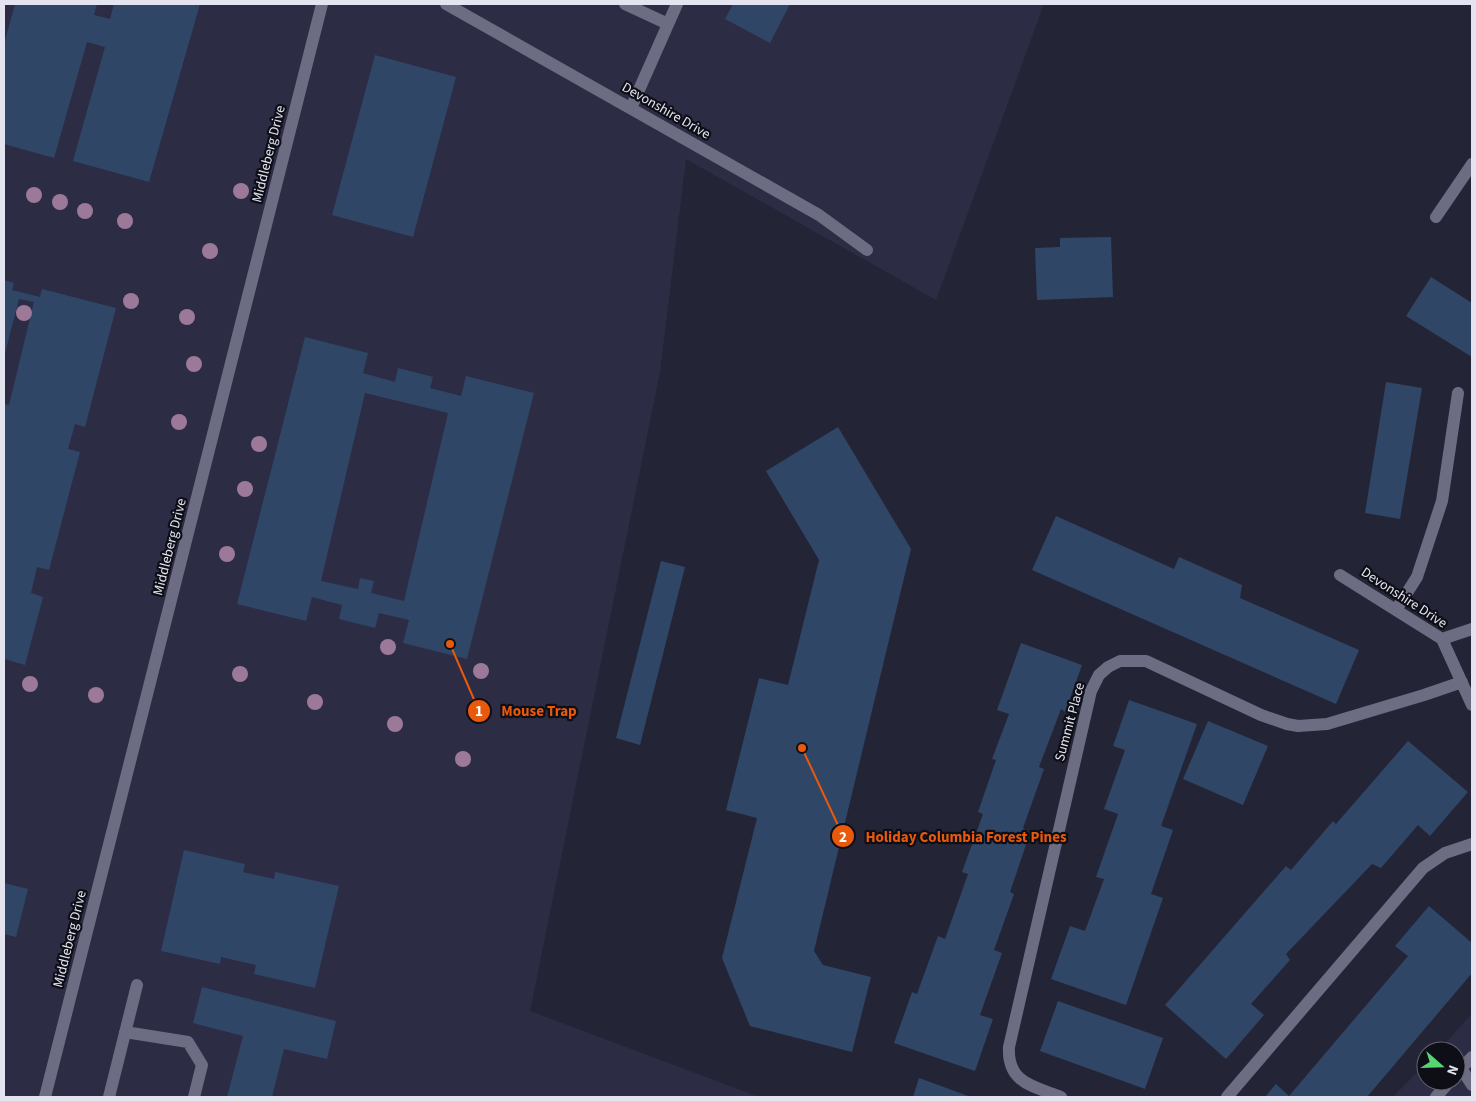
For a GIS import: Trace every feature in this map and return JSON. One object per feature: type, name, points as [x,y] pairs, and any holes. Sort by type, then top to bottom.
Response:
[{"type":"street","name":"Middleberg Drive","points":[[45,1097],[322,4]]},
{"type":"street","name":"Devonshire Drive","points":[[446,4],[463,8],[631,108],[819,215],[868,250]]},
{"type":"street","points":[[625,4],[668,24]]},
{"type":"street","points":[[631,108],[677,4]]},
{"type":"street","points":[[1436,217],[1472,164]]},
{"type":"street","points":[[1396,610],[1417,577],[1442,501],[1458,393]]},
{"type":"street","name":"Devonshire Drive","points":[[1340,575],[1442,639],[1472,705]]},
{"type":"street","points":[[1442,639],[1472,629]]},
{"type":"street","name":"Summit Place","points":[[1061,1097],[1024,1083],[1013,1073],[1010,1066],[1009,1047],[1090,699],[1099,676],[1108,667],[1120,662],[1146,661],[1261,715],[1298,726],[1327,724],[1462,682]]},
{"type":"street","points":[[1227,1097],[1423,868],[1446,853],[1472,844]]},
{"type":"street","points":[[109,1097],[137,984]]},
{"type":"street","points":[[125,1032],[188,1042],[202,1065],[194,1097]]},
{"type":"shaded area","points":[[4,4],[1044,4],[936,300],[686,159],[660,372],[530,1011],[759,1097],[4,1097]]},
{"type":"shaded area","points":[[1472,1014],[1472,1097],[1393,1097],[1416,1073],[1416,1091],[1466,1091],[1466,1041],[1447,1041]]},
{"type":"building","points":[[15,4],[97,4],[94,15],[110,19],[114,4],[200,4],[149,182],[73,161],[105,47],[87,42],[54,158],[4,144],[4,44]]},
{"type":"building","points":[[733,4],[790,4],[770,43],[725,19]]},
{"type":"building","points":[[375,55],[456,77],[413,237],[332,215]]},
{"type":"building","points":[[1111,237],[1113,297],[1037,300],[1035,248],[1060,247],[1060,238]]},
{"type":"building","points":[[1431,277],[1472,303],[1472,357],[1406,316]]},
{"type":"building","points":[[4,280],[14,283],[12,290],[40,297],[42,289],[116,308],[85,427],[75,424],[68,449],[80,452],[49,570],[37,567],[31,593],[43,597],[25,665],[4,659],[4,404],[9,405],[34,302],[19,299],[4,357]]},
{"type":"building","points":[[305,337],[368,353],[363,373],[395,382],[398,368],[433,377],[430,388],[461,396],[466,376],[534,393],[467,659],[403,643],[409,620],[379,613],[375,628],[339,619],[342,605],[312,597],[306,621],[237,604]],"holes":[[[365,393],[448,413],[404,601],[371,593],[374,581],[360,578],[358,589],[321,581]]]},
{"type":"building","points":[[1386,382],[1422,388],[1400,519],[1365,513]]},
{"type":"building","points":[[838,427],[911,549],[814,951],[823,965],[871,977],[852,1052],[750,1026],[722,958],[757,818],[726,810],[759,678],[788,685],[819,560],[766,471]]},
{"type":"building","points":[[1056,516],[1174,569],[1179,557],[1242,585],[1240,598],[1359,650],[1336,704],[1032,570]]},
{"type":"building","points":[[661,561],[685,567],[640,745],[616,738]]},
{"type":"building","points":[[1021,643],[1082,665],[1065,712],[1061,709],[1039,767],[1044,769],[1023,828],[1030,833],[1010,892],[1014,894],[994,950],[1002,953],[980,1015],[993,1019],[975,1071],[894,1043],[912,992],[917,994],[938,936],[945,939],[968,874],[962,872],[983,814],[978,812],[996,760],[992,759],[1009,714],[997,710]]},
{"type":"building","points":[[1129,700],[1197,724],[1161,826],[1173,830],[1151,894],[1163,898],[1126,1005],[1051,979],[1070,926],[1085,931],[1104,879],[1096,877],[1118,814],[1104,809],[1125,750],[1113,746]]},
{"type":"building","points":[[1208,721],[1268,746],[1243,805],[1183,779]]},
{"type":"building","points":[[1408,741],[1468,792],[1430,836],[1418,825],[1381,868],[1372,864],[1286,954],[1290,960],[1251,1004],[1264,1015],[1226,1059],[1165,1005],[1286,866],[1291,870],[1333,821],[1336,824]]},
{"type":"building","points":[[184,850],[245,864],[243,872],[274,879],[275,872],[339,886],[315,988],[254,974],[256,965],[221,957],[220,964],[161,951]]},
{"type":"building","points":[[4,883],[28,889],[16,937],[4,934]]},
{"type":"building","points":[[1429,906],[1472,943],[1472,973],[1367,1097],[1265,1097],[1276,1084],[1289,1096],[1408,956],[1395,946]]},
{"type":"building","points":[[202,987],[336,1021],[327,1059],[284,1049],[272,1097],[227,1097],[243,1036],[193,1023]]},
{"type":"building","points":[[1058,1001],[1163,1038],[1145,1089],[1040,1051]]},
{"type":"building","points":[[919,1078],[971,1097],[913,1097]]},
{"type":"place","name":"Mouse Trap","points":[[450,644]]},
{"type":"place","name":"Holiday Columbia Forest Pines","points":[[802,748]]}]
